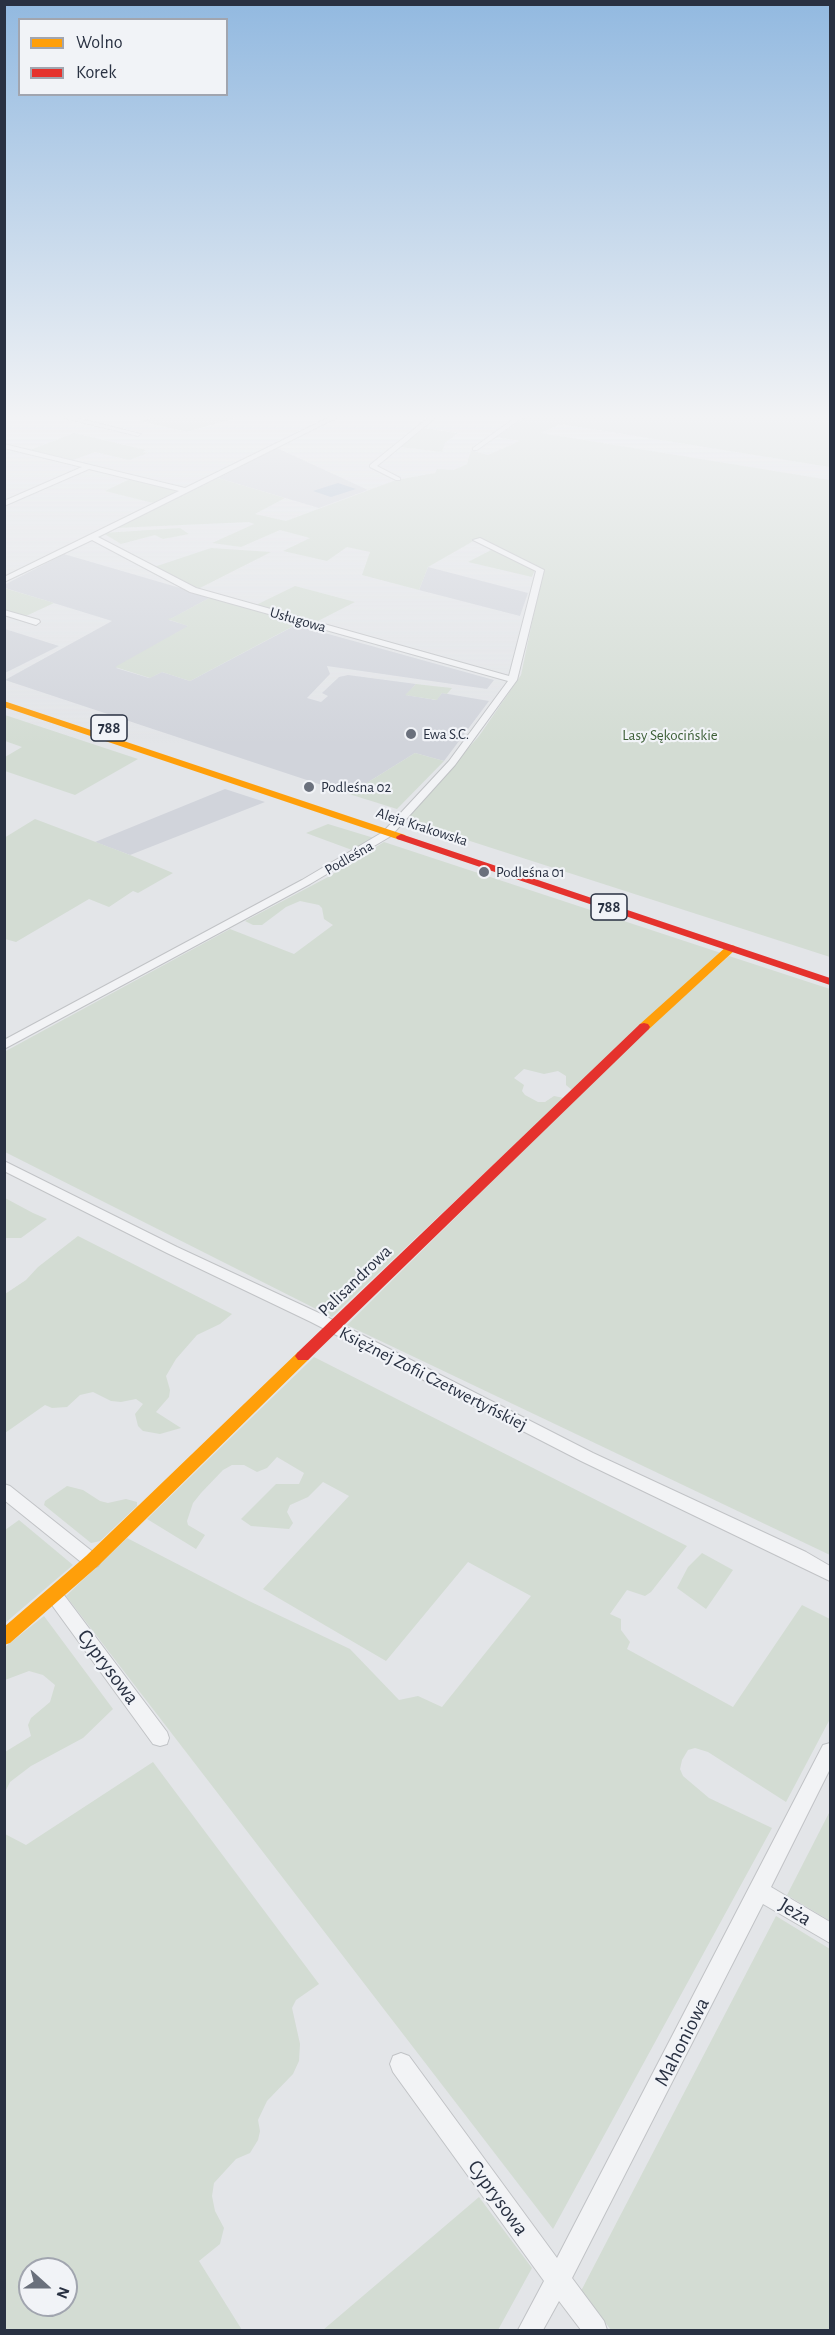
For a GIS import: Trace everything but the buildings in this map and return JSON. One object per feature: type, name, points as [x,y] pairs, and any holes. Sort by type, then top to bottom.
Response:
[{"type":"main road","name":"Aleja Krakowska","points":[[4,693],[831,982]]},
{"type":"main road","name":"Aleja Krakowska","points":[[4,704],[831,968]]},
{"type":"main road","name":"Palisandrowa","points":[[4,1638],[55,1596],[92,1561],[665,1006],[731,948]]},
{"type":"street","points":[[4,580],[9,574],[114,527]]},
{"type":"street","name":"Usługowa","points":[[93,537],[193,590],[513,680]]},
{"type":"street","name":"Podleśna","points":[[4,1045],[306,882],[392,828],[452,763],[513,680],[540,570],[477,540]]},
{"type":"street","points":[[4,612],[36,622]]},
{"type":"street","name":"Księżnej Zofii Czetwertyńskiej","points":[[4,1165],[587,1457],[831,1574]]},
{"type":"street","points":[[4,1490],[92,1561]]},
{"type":"street","name":"Cyprysowa","points":[[55,1596],[160,1738]]},
{"type":"street","name":"Mahoniowa","points":[[530,2331],[586,2230],[831,1751]]},
{"type":"street","name":"Jeża","points":[[760,1891],[831,1934]]},
{"type":"street","name":"Cyprysowa","points":[[401,2064],[595,2331]]},
{"type":"shaded area","points":[[64,554],[211,597],[169,620],[189,626],[116,668],[149,678],[162,672],[190,681],[296,625],[494,680],[487,689],[327,666],[330,674],[307,698],[321,702],[328,696],[322,693],[339,677],[348,675],[416,684],[406,695],[436,700],[442,693],[489,701],[444,761],[415,753],[349,794],[5,680],[112,621],[5,588],[6,584]]},
{"type":"shaded area","points":[[428,567],[528,593],[520,616],[419,590]]},
{"type":"shaded area","points":[[5,629],[59,646],[5,673]]},
{"type":"shaded area","points":[[225,789],[265,802],[130,855],[95,842]]},
{"type":"green space","name":"Lasy Sękocińskie","points":[[247,527],[830,527],[830,957],[411,822],[409,815],[479,736],[521,675],[543,570],[477,539],[428,567],[419,590],[362,575],[370,552],[347,547],[327,561],[283,551],[310,538],[280,530],[241,547],[212,543]]},
{"type":"green space","points":[[180,528],[189,534],[163,539],[155,535],[121,544],[103,533]]},
{"type":"green space","points":[[211,548],[271,552],[196,590],[154,567]]},
{"type":"green space","points":[[493,549],[535,569],[532,577],[468,562]]},
{"type":"green space","points":[[295,586],[355,602],[318,621],[254,606]]},
{"type":"green space","points":[[4,588],[54,603],[26,616],[12,613],[5,610]]},
{"type":"green space","points":[[211,597],[301,622],[190,681],[162,672],[150,678],[115,667],[188,626],[167,619]]},
{"type":"green space","points":[[416,684],[452,688],[447,694],[442,693],[437,700],[405,695]]},
{"type":"green space","points":[[4,715],[138,759],[75,795],[5,771],[5,757],[22,747],[5,741]]},
{"type":"green space","points":[[415,753],[444,761],[397,809],[349,794]]},
{"type":"green space","points":[[35,819],[173,873],[138,893],[133,891],[109,907],[89,899],[16,942],[5,939],[4,838]]},
{"type":"green space","points":[[328,824],[374,838],[352,850],[306,833]]},
{"type":"green space","points":[[384,842],[721,953],[572,1090],[566,1085],[566,1076],[558,1071],[544,1074],[524,1069],[514,1078],[524,1085],[522,1091],[525,1095],[538,1102],[545,1102],[554,1096],[564,1098],[332,1317],[5,1152],[4,1052],[230,929],[294,954],[333,925],[324,919],[322,908],[319,905],[300,901],[286,907],[262,925],[253,925],[245,921],[328,877]]},
{"type":"green space","points":[[729,956],[830,989],[830,1555],[347,1325],[633,1042]]},
{"type":"green space","points":[[5,1198],[47,1219],[21,1238],[5,1238]]},
{"type":"green space","points":[[78,1236],[232,1314],[220,1324],[197,1335],[176,1359],[166,1376],[170,1390],[169,1397],[156,1412],[181,1428],[160,1434],[143,1431],[138,1426],[135,1414],[143,1404],[136,1399],[111,1401],[93,1392],[80,1395],[67,1407],[52,1408],[45,1405],[5,1433],[5,1294],[26,1280],[38,1267]]},
{"type":"green space","points":[[314,1357],[687,1546],[651,1592],[645,1596],[627,1590],[610,1614],[621,1619],[621,1630],[630,1642],[627,1649],[733,1707],[802,1605],[830,1619],[830,1719],[786,1802],[708,1752],[695,1748],[688,1750],[682,1760],[680,1769],[683,1776],[709,1798],[772,1828],[553,2229],[66,1596],[127,1538],[249,1601],[350,1649],[399,1700],[418,1696],[442,1707],[531,1596],[468,1562],[386,1661],[263,1589],[349,1496],[323,1482],[308,1497],[290,1505],[287,1512],[293,1523],[289,1529],[251,1526],[241,1519],[276,1484],[299,1484],[304,1473],[277,1457],[267,1468],[257,1472],[244,1465],[232,1465],[223,1470],[201,1493],[193,1503],[187,1521],[188,1525],[205,1535],[196,1549],[147,1519]]},
{"type":"green space","points":[[67,1486],[83,1490],[100,1501],[108,1503],[126,1499],[137,1502],[137,1506],[100,1541],[91,1543],[44,1505],[45,1501]]},
{"type":"green space","points":[[19,1520],[73,1565],[5,1623],[5,1530]]},
{"type":"green space","points":[[702,1553],[733,1570],[706,1609],[677,1588],[688,1567]]},
{"type":"green space","points":[[44,1616],[113,1709],[83,1738],[31,1766],[10,1782],[5,1792],[5,1752],[31,1736],[28,1725],[31,1718],[50,1702],[55,1685],[43,1675],[29,1671],[5,1680],[5,1647]]},
{"type":"green space","points":[[153,1762],[319,1984],[296,2000],[292,2008],[300,2044],[299,2061],[293,2074],[267,2101],[258,2120],[260,2131],[258,2140],[250,2153],[236,2159],[214,2183],[212,2196],[215,2211],[224,2228],[220,2244],[199,2261],[242,2330],[5,2330],[5,1834],[26,1845]]},
{"type":"green space","points":[[830,1811],[830,1921],[787,1895]]},
{"type":"green space","points":[[776,1916],[830,1949],[830,2330],[611,2330],[581,2291]]},
{"type":"green space","points":[[479,2197],[532,2268],[498,2330],[323,2330]]},
{"type":"traffic: slow","points":[[4,704],[401,837]]},
{"type":"traffic: slow","points":[[644,1027],[731,948]]},
{"type":"traffic: slow","points":[[4,1638],[92,1561],[303,1356]]},
{"type":"traffic: jam","points":[[401,837],[830,982]]},
{"type":"traffic: jam","points":[[303,1356],[644,1027]]},
{"type":"place","name":"Ewa S.C.","points":[[411,734]]},
{"type":"place","name":"Podleśna 02","points":[[309,787]]},
{"type":"place","name":"Podleśna 01","points":[[484,872]]}]
